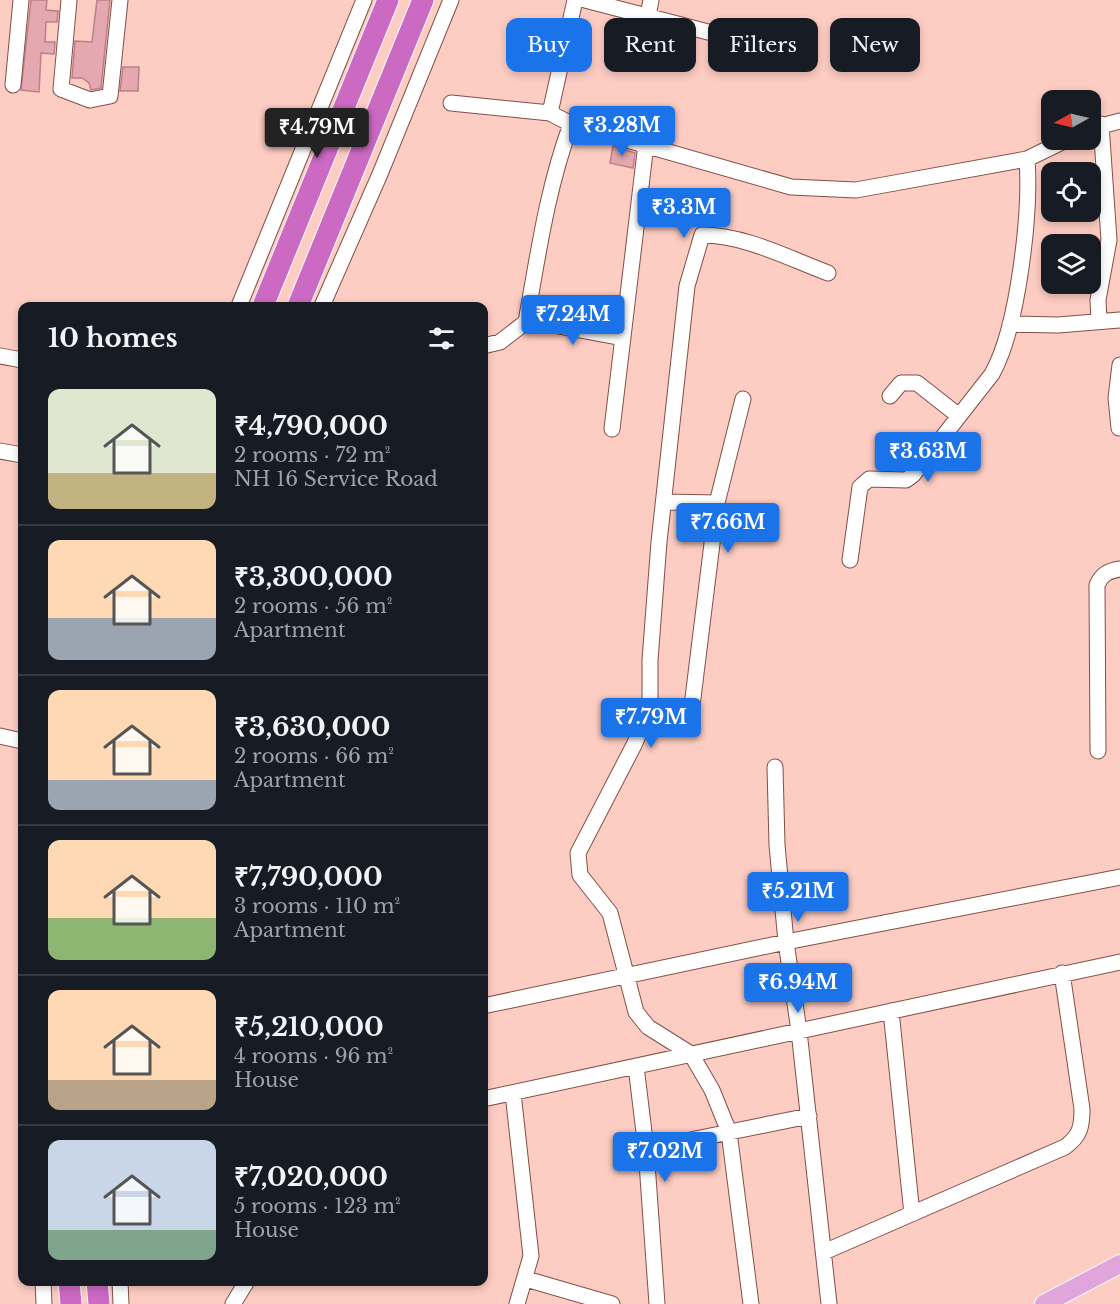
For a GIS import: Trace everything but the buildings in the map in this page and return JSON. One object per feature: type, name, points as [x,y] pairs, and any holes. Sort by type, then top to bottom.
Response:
[{"type":"highway","points":[[265,302],[388,0]]},
{"type":"highway","points":[[300,302],[423,0]]},
{"type":"highway","points":[[97,1286],[99,1304]]},
{"type":"main road","points":[[1044,1304],[1119,1266]]},
{"type":"street","points":[[14,86],[21,0]]},
{"type":"street","points":[[69,0],[61,89],[90,100],[110,96],[120,0]]},
{"type":"street","points":[[241,302],[364,0]]},
{"type":"street","points":[[323,302],[380,174],[451,0]]},
{"type":"street","points":[[549,114],[575,0]]},
{"type":"street","points":[[585,0],[708,32]]},
{"type":"street","points":[[648,16],[651,0]]},
{"type":"street","points":[[452,103],[549,114],[571,124],[791,187],[856,190],[1027,159],[1045,150]]},
{"type":"street","points":[[1101,126],[1120,121]]},
{"type":"street","points":[[526,322],[544,214],[557,162],[571,124]]},
{"type":"street","points":[[612,429],[646,144]]},
{"type":"street","points":[[1099,150],[1109,240],[1098,300],[1099,320]]},
{"type":"street","points":[[850,560],[860,487],[864,482],[877,478],[906,480],[913,475],[992,374],[1002,356],[1019,274],[1029,183],[1027,159]]},
{"type":"street","points":[[751,1304],[729,1132],[712,1090],[691,1054],[641,1021],[626,976],[610,913],[580,875],[578,853],[634,746],[650,708],[650,660],[687,286],[702,235],[718,235],[746,242],[828,273]]},
{"type":"street","points":[[1010,324],[1058,325],[1120,320]]},
{"type":"street","points":[[488,345],[500,342],[526,322],[537,322],[623,339]]},
{"type":"street","points":[[0,356],[18,359]]},
{"type":"street","points":[[1119,428],[1116,398],[1120,365]]},
{"type":"street","points":[[890,396],[901,383],[916,383],[959,416]]},
{"type":"street","points":[[692,706],[717,503],[743,399]]},
{"type":"street","points":[[0,451],[18,454]]},
{"type":"street","points":[[664,502],[717,503]]},
{"type":"street","points":[[1098,751],[1097,585],[1101,576],[1120,569]]},
{"type":"street","points":[[0,736],[18,740]]},
{"type":"street","points":[[775,766],[777,844],[786,942],[799,1031],[829,1304]]},
{"type":"street","points":[[488,1005],[786,942],[1120,877]]},
{"type":"street","points":[[488,1098],[1120,962]]},
{"type":"street","points":[[824,1252],[1065,1147],[1077,1138],[1082,1126],[1082,1109],[1062,973]]},
{"type":"street","points":[[891,1011],[912,1214]]},
{"type":"street","points":[[636,1066],[646,1149],[657,1304]]},
{"type":"street","points":[[513,1093],[531,1256],[517,1304]]},
{"type":"street","points":[[646,1149],[809,1116]]},
{"type":"street","points":[[526,1279],[612,1304]]},
{"type":"street","points":[[43,1286],[44,1304]]},
{"type":"street","points":[[120,1286],[122,1304]]},
{"type":"street","points":[[233,1304],[244,1286]]}]
